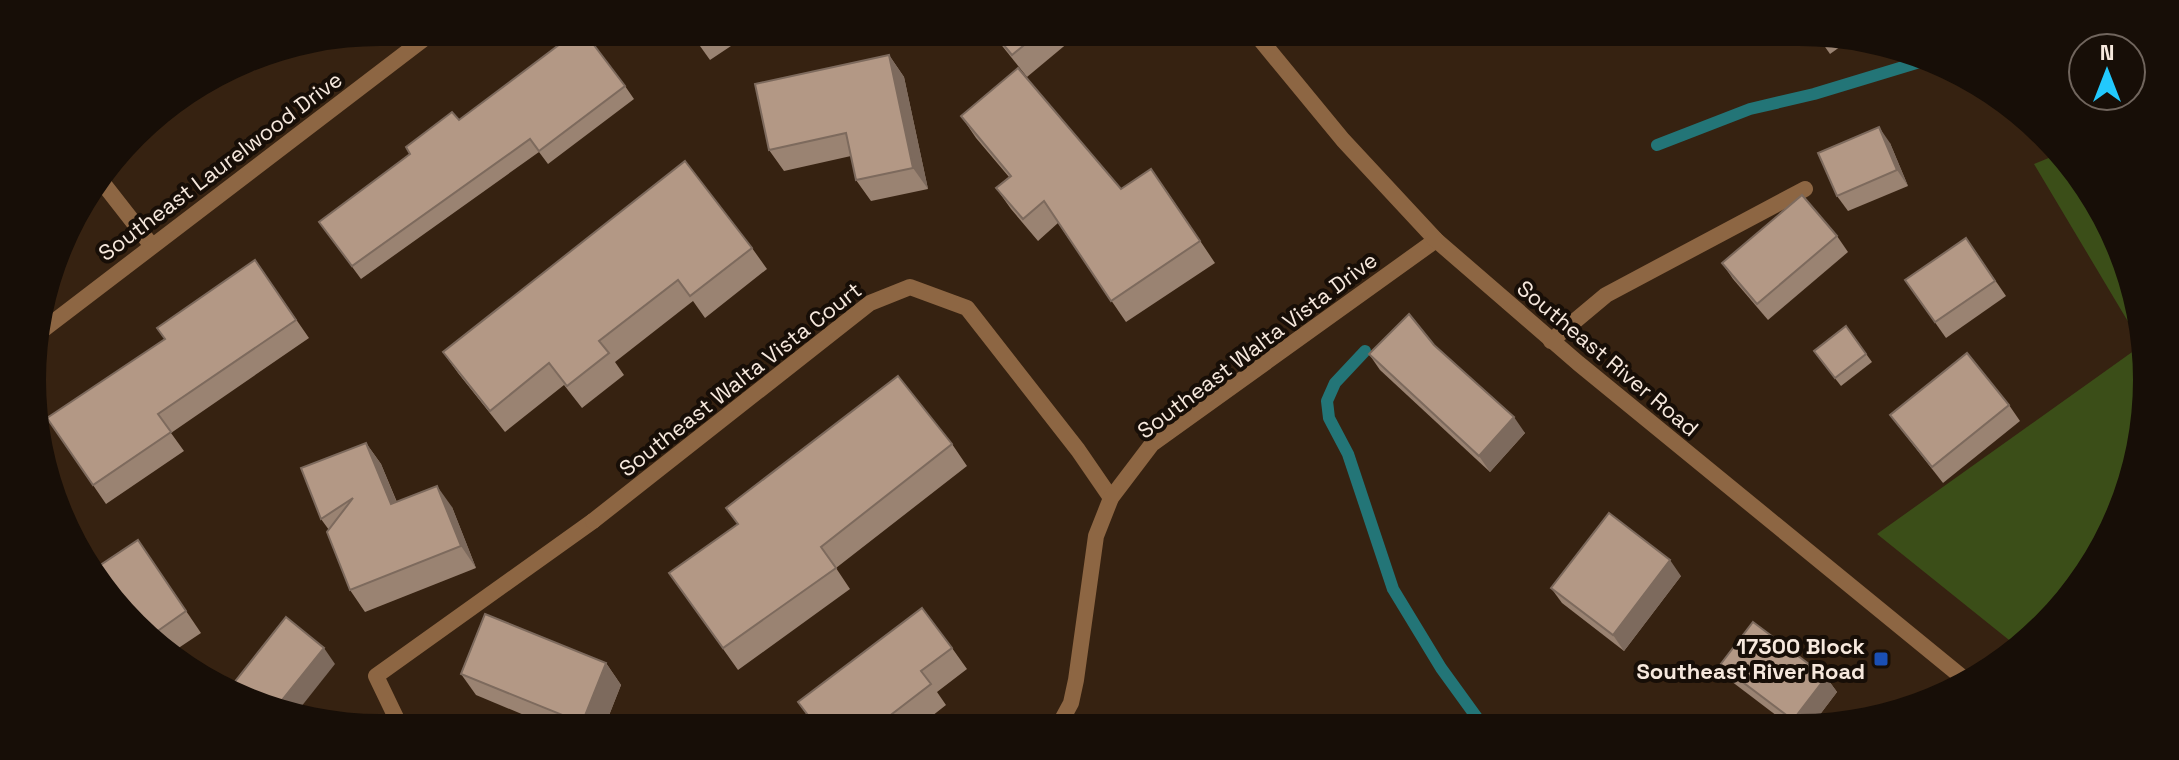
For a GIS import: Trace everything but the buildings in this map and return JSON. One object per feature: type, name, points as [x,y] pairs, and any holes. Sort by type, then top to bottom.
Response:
[{"type":"street","name":"Southeast Laurelwood Drive","points":[[51,324],[415,46]]},
{"type":"street","name":"Southeast River Road","points":[[1266,46],[1343,140],[1436,240],[1551,341],[1958,674]]},
{"type":"street","points":[[107,188],[152,246]]},
{"type":"street","points":[[1551,341],[1606,295],[1805,189]]},
{"type":"street","name":"Southeast Walta Vista Drive","points":[[1065,714],[1076,680],[1096,536],[1111,498],[1152,444],[1436,240]]},
{"type":"street","name":"Southeast Walta Vista Court","points":[[394,714],[376,676],[593,521],[870,303],[910,287],[967,308],[1078,450],[1111,498]]},
{"type":"green space","points":[[2048,158],[2077,194],[2108,252],[2128,321],[2034,164]]},
{"type":"green space","points":[[2131,352],[2132,402],[2127,445],[2108,508],[2077,566],[2050,600],[2009,640],[1877,534]]},
{"type":"waterway","points":[[1657,145],[1750,109],[1814,94],[1909,65]]},
{"type":"waterway","points":[[1365,351],[1335,383],[1327,401],[1329,418],[1348,454],[1393,589],[1441,668],[1474,714]]},
{"type":"place","name":"17300 Block Southeast River Road","points":[[1881,659]]}]
